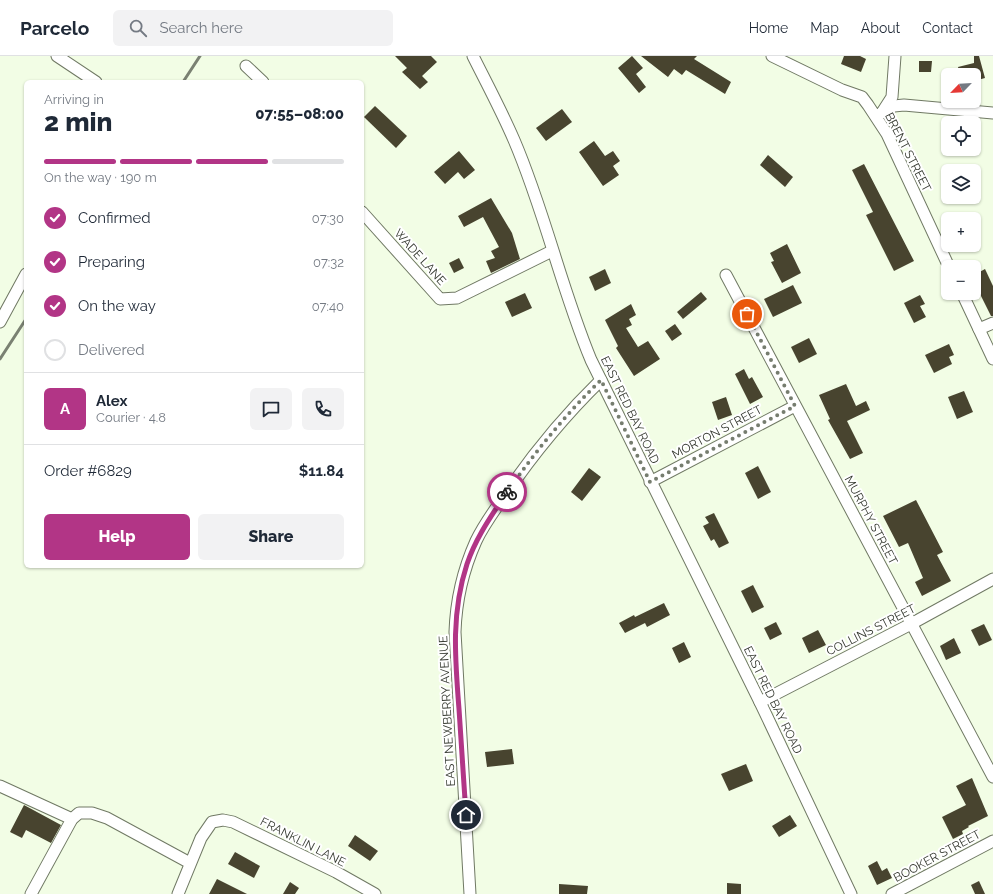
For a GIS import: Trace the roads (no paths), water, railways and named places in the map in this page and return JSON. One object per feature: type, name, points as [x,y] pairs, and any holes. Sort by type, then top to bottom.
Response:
[{"type":"street","points":[[57,56],[93,80]]},
{"type":"street","name":"EAST RED BAY ROAD","points":[[473,56],[515,141],[577,326],[601,380],[650,482],[760,702],[851,894]]},
{"type":"street","name":"BRENT STREET","points":[[772,56],[842,90],[862,97],[887,134],[946,260]]},
{"type":"street","points":[[876,116],[886,109],[892,97],[895,56]]},
{"type":"street","points":[[246,66],[261,80]]},
{"type":"street","points":[[876,116],[894,106],[904,105],[993,113]]},
{"type":"street","name":"WADE LANE","points":[[364,214],[440,299],[457,298],[552,251]]},
{"type":"street","name":"MURPHY STREET","points":[[726,275],[993,777]]},
{"type":"street","points":[[0,322],[24,278]]},
{"type":"street","points":[[965,300],[993,359]]},
{"type":"street","points":[[979,329],[993,323]]},
{"type":"street","name":"EAST NEWBERRY AVENUE","points":[[470,894],[455,632],[456,611],[462,580],[473,549],[484,526],[516,479],[580,400],[601,380]]},
{"type":"street","name":"MORTON STREET","points":[[650,482],[795,406]]},
{"type":"street","name":"COLLINS STREET","points":[[760,702],[911,624],[993,579]]},
{"type":"street","points":[[0,786],[72,819]]},
{"type":"street","points":[[31,894],[72,819],[79,813],[87,812],[97,814],[190,863],[178,894]]},
{"type":"street","name":"FRANKLIN LANE","points":[[190,863],[200,838],[212,822],[217,820],[233,822],[375,894]]},
{"type":"street","name":"BOOKER STREET","points":[[892,894],[993,841]]},
{"type":"railway","points":[[184,80],[200,56]]},
{"type":"railway","points":[[0,359],[24,322]]}]
